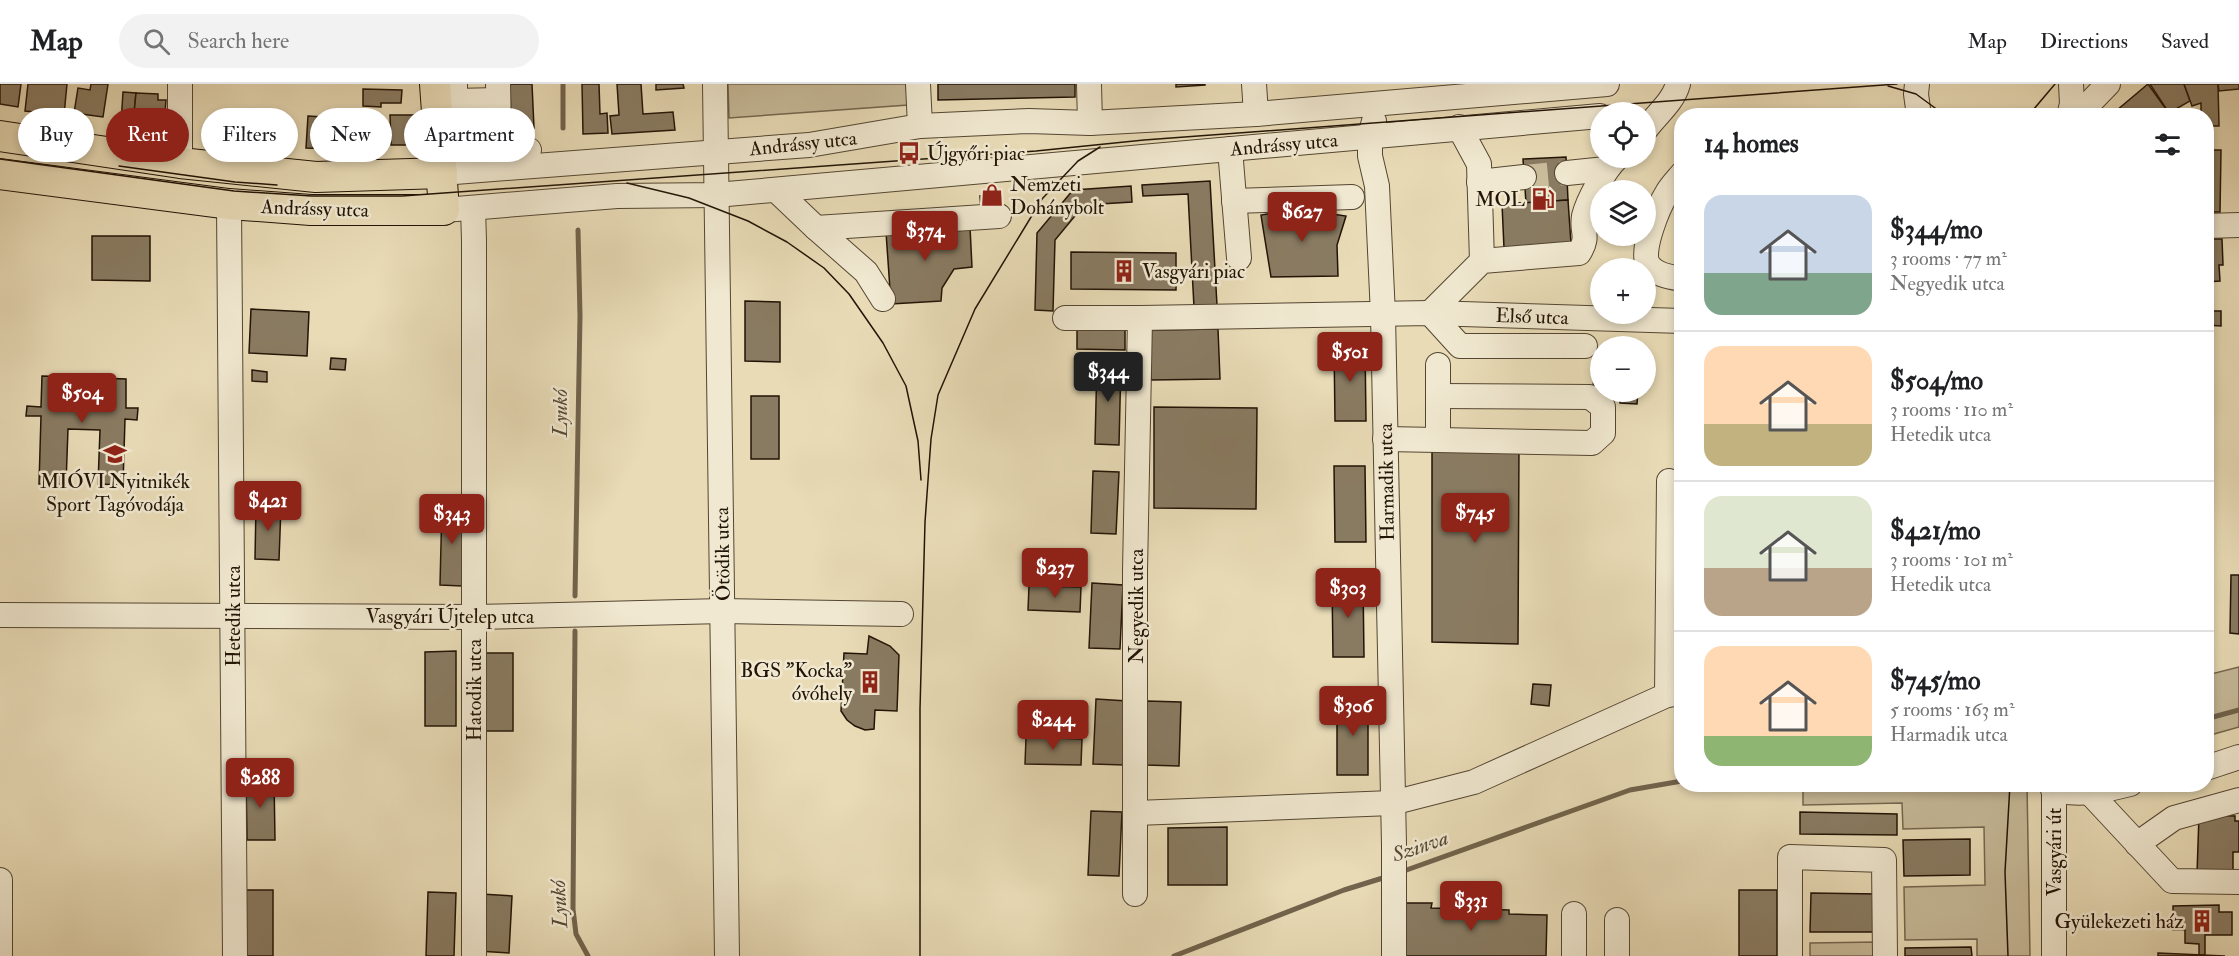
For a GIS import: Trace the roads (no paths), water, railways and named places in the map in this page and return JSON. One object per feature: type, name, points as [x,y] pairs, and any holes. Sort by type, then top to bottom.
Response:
[{"type":"main road","points":[[448,90],[442,172],[458,209]]},
{"type":"main road","name":"Andrássy utca","points":[[0,136],[180,163],[316,177],[442,172]]},
{"type":"main road","name":"Andrássy utca","points":[[0,174],[229,204],[311,210],[458,209]]},
{"type":"street","points":[[180,84],[180,163]]},
{"type":"street","name":"Ötödik utca","points":[[715,84],[728,956]]},
{"type":"street","points":[[918,84],[920,126]]},
{"type":"street","points":[[1089,84],[1090,123]]},
{"type":"street","points":[[1254,84],[1256,114]]},
{"type":"street","name":"Andrássy utca","points":[[442,172],[810,145],[920,126],[1029,121],[1090,123],[1256,114],[1389,103],[1416,92],[1607,84]]},
{"type":"street","points":[[1656,112],[1672,100],[1678,84]]},
{"type":"street","points":[[1917,84],[1919,108]]},
{"type":"street","points":[[2071,108],[2072,84]]},
{"type":"street","points":[[2086,108],[2108,84]]},
{"type":"street","points":[[448,90],[455,119],[459,124],[498,102]]},
{"type":"street","points":[[1370,146],[1376,115],[1389,103]]},
{"type":"street","name":"Andrássy utca","points":[[458,209],[617,196],[716,195],[1344,139],[1370,146],[1459,127],[1590,117]]},
{"type":"street","points":[[1459,127],[1479,164],[1482,261]]},
{"type":"street","name":"Harmadik utca","points":[[1370,146],[1377,186],[1383,315],[1395,897],[1394,956]]},
{"type":"street","points":[[1230,149],[1239,258]]},
{"type":"street","points":[[1567,172],[1590,167]]},
{"type":"street","points":[[1586,346],[1460,346],[1430,313],[1482,261],[1579,253],[1586,242],[1584,217],[1608,168]]},
{"type":"street","points":[[1479,182],[1524,177]]},
{"type":"street","points":[[776,190],[866,272],[883,298]]},
{"type":"street","points":[[1664,279],[1648,263],[1646,245],[1674,194]]},
{"type":"street","points":[[1234,201],[1352,197]]},
{"type":"street","name":"Hetedik utca","points":[[229,204],[235,956]]},
{"type":"street","name":"Hatodik utca","points":[[458,209],[474,617],[474,956]]},
{"type":"street","points":[[816,228],[999,216]]},
{"type":"street","points":[[2214,225],[2239,225]]},
{"type":"street","name":"Első utca","points":[[1065,318],[1430,313],[1590,315]]},
{"type":"street","name":"Negyedik utca","points":[[1135,894],[1135,571],[1140,318]]},
{"type":"street","name":"Első utca","points":[[1656,319],[1674,320]]},
{"type":"street","points":[[1438,365],[1438,440]]},
{"type":"street","points":[[1385,440],[1592,443],[1603,433],[1603,407],[1590,396],[1438,396]]},
{"type":"street","points":[[1136,813],[1392,803],[1474,782],[1674,694],[1669,481]]},
{"type":"street","name":"Vasgyári Újtelep utca","points":[[0,615],[474,617],[723,611],[901,614]]},
{"type":"street","points":[[2214,765],[2239,757]]},
{"type":"street","name":"Vasgyári út","points":[[2054,792],[2054,956]]},
{"type":"street","points":[[2068,792],[2074,794],[2094,792]]},
{"type":"street","points":[[2090,793],[2172,881],[2239,882]]},
{"type":"street","points":[[2137,844],[2174,818],[2239,800]]},
{"type":"street","points":[[1790,956],[1790,857],[1884,860],[1885,956]]},
{"type":"street","points":[[0,880],[0,956]]},
{"type":"street","points":[[1574,914],[1574,956]]},
{"type":"street","points":[[1617,920],[1617,956]]},
{"type":"waterway","name":"Lyukó","points":[[563,84],[563,128]]},
{"type":"waterway","name":"Lyukó","points":[[575,596],[580,316],[578,230]]},
{"type":"waterway","name":"Lyukó","points":[[575,631],[573,909],[576,934],[588,956]]},
{"type":"waterway","name":"Szinva","points":[[2214,717],[2239,710]]},
{"type":"waterway","name":"Szinva","points":[[1401,872],[1630,790],[1674,782]]},
{"type":"waterway","name":"Szinva","points":[[1174,956],[1344,890],[1386,877]]},
{"type":"tunnel","points":[[1524,177],[1567,173]]},
{"type":"tram line","points":[[0,159],[234,191],[312,196],[402,196],[1036,151],[1144,140],[1897,84]]},
{"type":"tram line","points":[[2035,108],[2055,84]]},
{"type":"tram line","points":[[1888,86],[1916,94],[1935,108]]},
{"type":"tram line","points":[[920,956],[920,709],[925,522],[931,439],[938,395],[975,309],[1042,199],[1078,161],[1100,147]]},
{"type":"tram line","points":[[119,166],[235,182],[277,185]]},
{"type":"tram line","points":[[627,183],[689,198],[748,221],[787,242],[824,268],[849,294],[883,343],[906,386],[918,441],[921,480]]},
{"type":"tram line","points":[[2008,956],[2005,872],[2010,792]]},
{"type":"place","name":"Újgyőri piac","points":[[909,153]]},
{"type":"place","name":"Nemzeti Dohánybolt","points":[[992,195]]},
{"type":"place","name":"MOL","points":[[1543,199]]},
{"type":"place","name":"Vasgyári piac","points":[[1124,271]]},
{"type":"place","name":"MIÓVI Nyitnikék Sport Tagóvodája","points":[[115,454]]},
{"type":"place","name":"BGS \"Kocka\" óvóhely","points":[[870,682]]},
{"type":"place","name":"Gyülekezeti ház","points":[[2202,921]]}]
